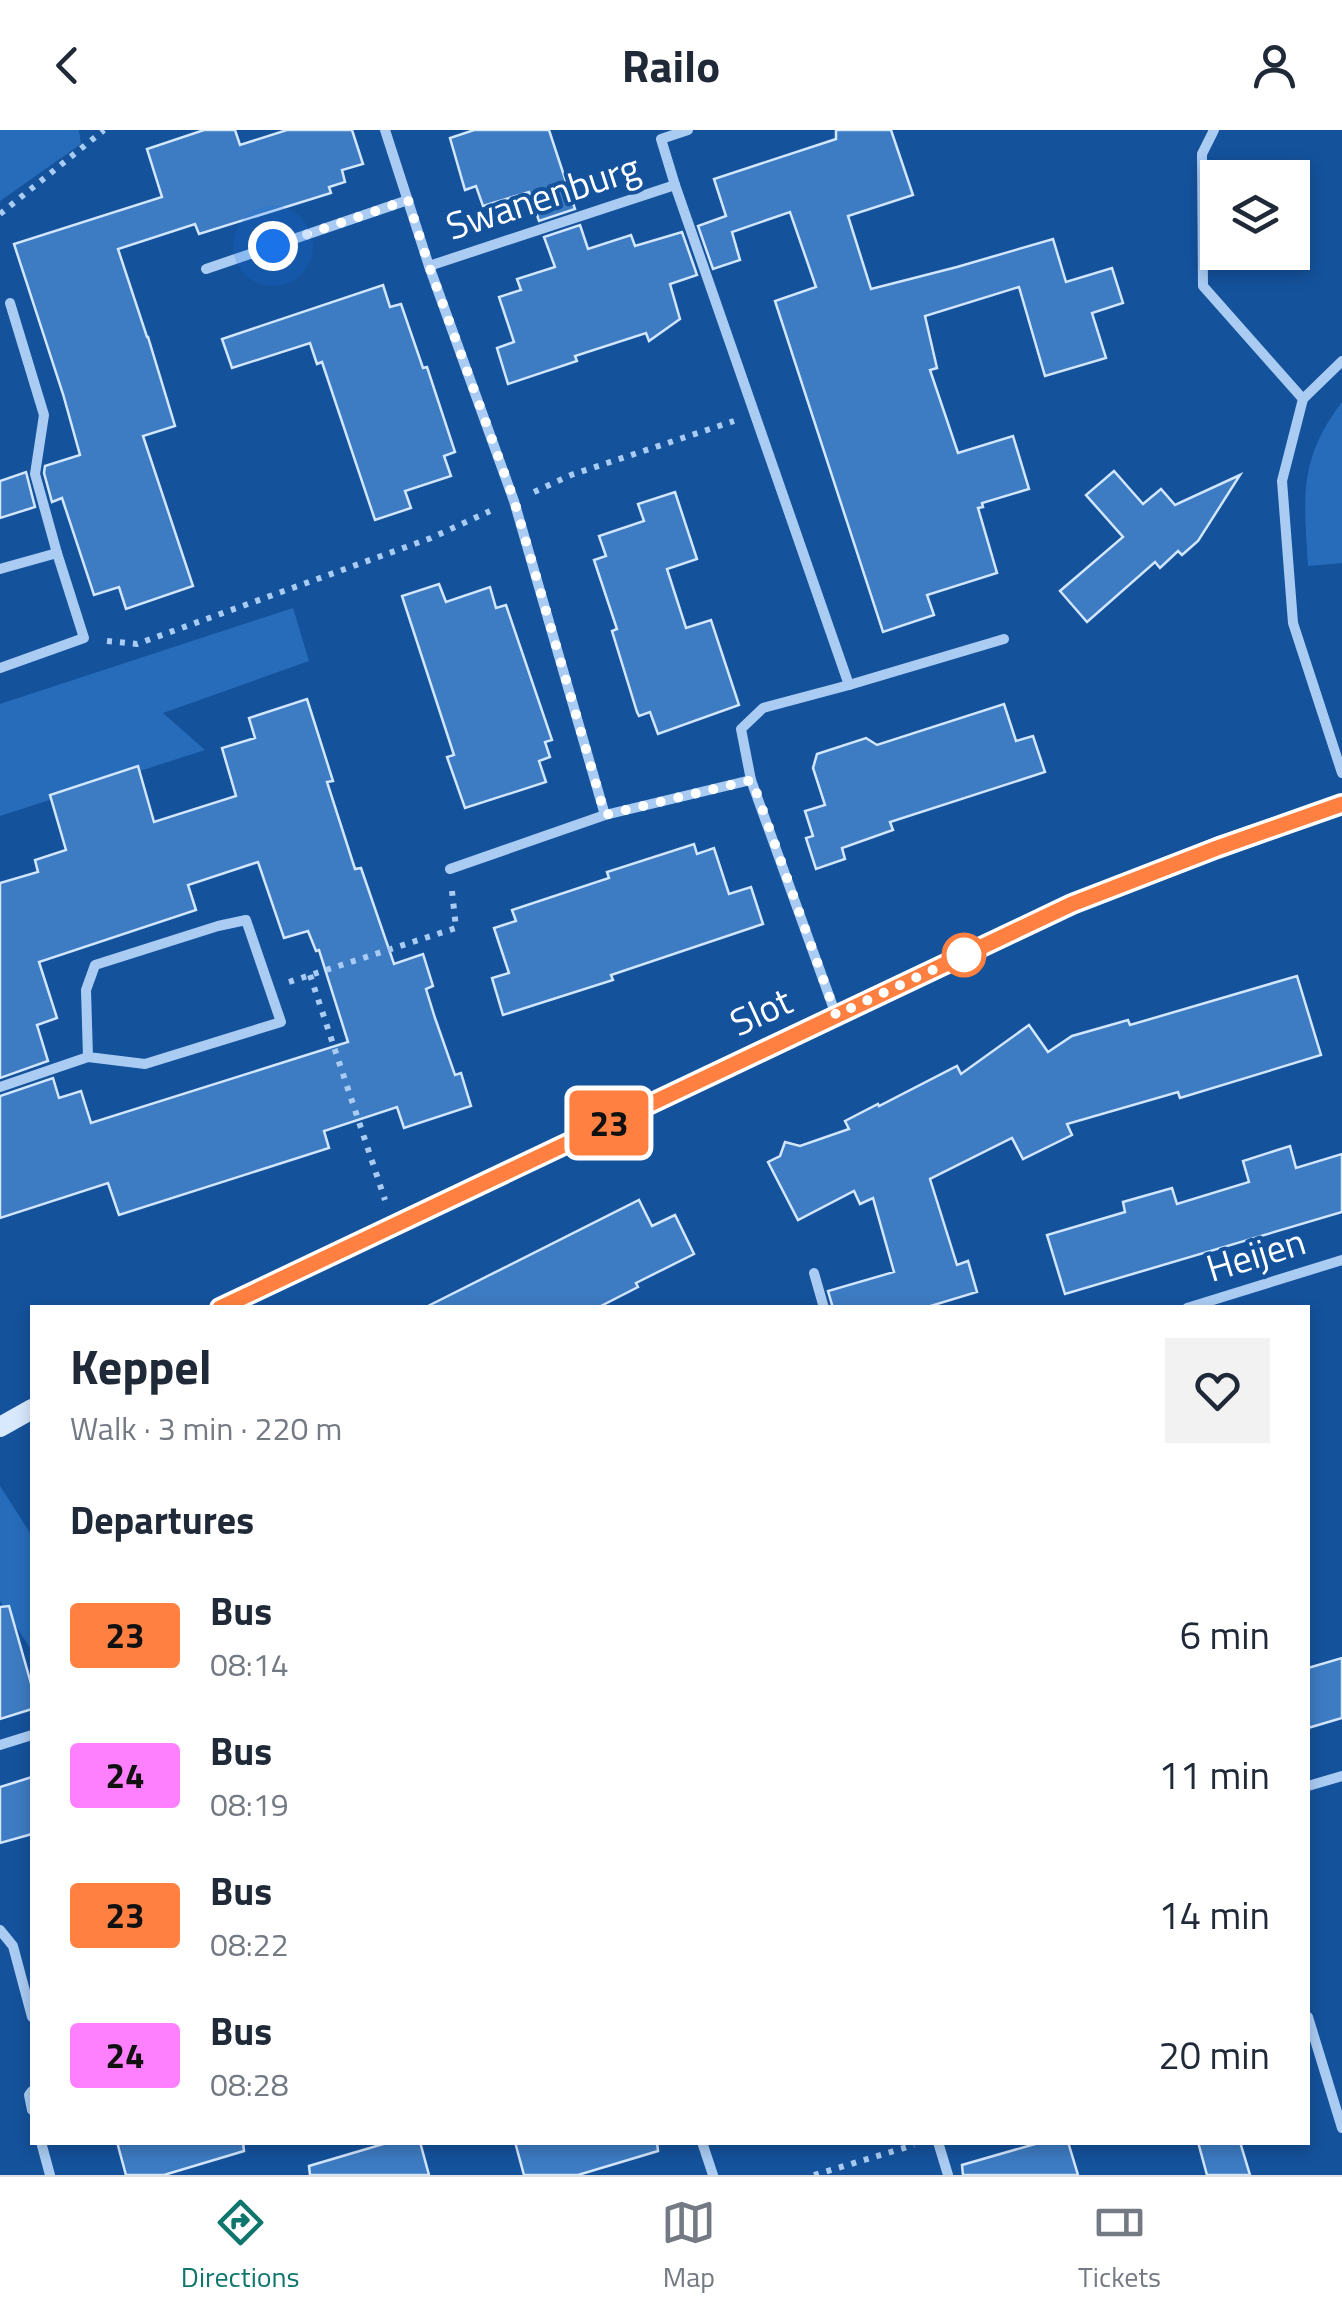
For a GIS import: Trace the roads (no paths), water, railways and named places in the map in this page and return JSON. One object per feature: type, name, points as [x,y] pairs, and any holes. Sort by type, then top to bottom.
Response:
[{"type":"street","points":[[385,130],[429,266],[514,500],[605,815]]},
{"type":"street","points":[[688,130],[662,139],[675,185],[848,685]]},
{"type":"street","points":[[1214,130],[1202,154],[1203,286],[1303,399]]},
{"type":"street","name":"Swanenburg","points":[[429,266],[675,185]]},
{"type":"street","points":[[206,269],[408,200]]},
{"type":"street","points":[[0,668],[84,638],[35,474],[44,414],[10,303]]},
{"type":"street","points":[[1342,362],[1303,399],[1282,481],[1293,623],[1342,773]]},
{"type":"street","points":[[0,569],[56,553]]},
{"type":"street","points":[[836,1015],[752,780],[741,729],[763,708],[1004,639]]},
{"type":"street","points":[[450,868],[605,815],[752,780]]},
{"type":"street","name":"Slot","points":[[226,1305],[1072,904],[1342,804]]},
{"type":"street","points":[[0,1087],[88,1057],[145,1064],[281,1022],[246,920],[95,965],[86,990],[88,1057]]},
{"type":"street","name":"Heijen","points":[[1197,1305],[1342,1260]]},
{"type":"street","points":[[814,1273],[823,1305]]},
{"type":"street","points":[[0,1427],[30,1410]]},
{"type":"street","points":[[0,1746],[30,1736]]},
{"type":"street","points":[[1310,1785],[1342,1776]]},
{"type":"street","points":[[0,1930],[13,1946],[30,2010]]},
{"type":"street","points":[[1310,2024],[1342,2128]]},
{"type":"street","points":[[43,2145],[50,2175]]},
{"type":"street","points":[[703,2145],[713,2175]]},
{"type":"street","points":[[939,2145],[948,2175]]}]
